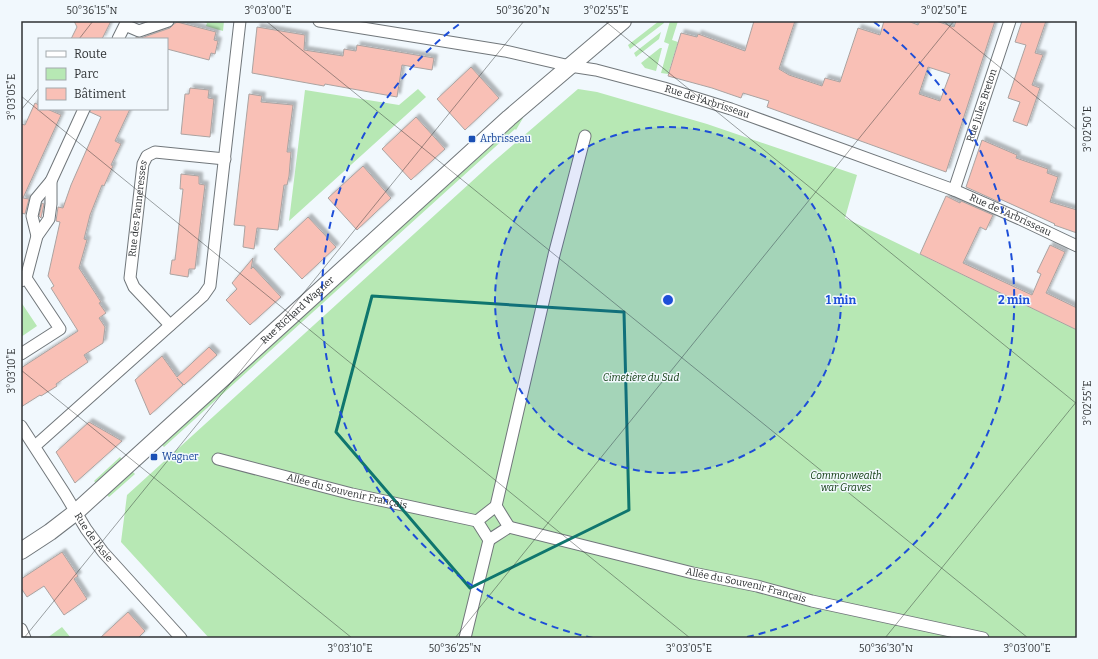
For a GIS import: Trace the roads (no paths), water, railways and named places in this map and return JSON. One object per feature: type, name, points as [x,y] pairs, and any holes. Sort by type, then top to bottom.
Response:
[{"type":"street","points":[[118,38],[121,23],[140,31],[168,21]]},
{"type":"street","points":[[35,446],[203,296],[210,286],[240,21]]},
{"type":"street","name":"Rue de l'Arbrisseau","points":[[319,21],[505,51],[638,80],[713,103],[954,190],[1077,246]]},
{"type":"street","name":"Rue Richard Wagner","points":[[21,551],[50,532],[76,512],[504,123],[623,21]]},
{"type":"street","name":"Rue Jules Breton","points":[[954,190],[1010,21]]},
{"type":"street","points":[[37,236],[32,216],[36,200],[52,181],[84,110]]},
{"type":"street","points":[[489,540],[477,521],[496,506],[554,255],[585,136]]},
{"type":"street","name":"Rue des Panneresses","points":[[170,325],[134,287],[130,278],[143,164],[147,156],[155,152],[225,159]]},
{"type":"street","points":[[21,354],[60,329],[24,280],[37,236],[49,219],[52,204],[52,181]]},
{"type":"street","name":"Rue de l'Asie","points":[[21,426],[86,529],[103,552],[182,638]]},
{"type":"street","name":"Allée du Souvenir Français","points":[[218,459],[352,494],[477,521]]},
{"type":"street","points":[[465,638],[489,540],[509,527],[496,506]]},
{"type":"street","name":"Allée du Souvenir Français","points":[[509,527],[693,573],[757,586],[812,601],[983,638]]},
{"type":"street","points":[[21,629],[25,638]]},
{"type":"place","name":"Arbrisseau","points":[[472,139]]},
{"type":"place","name":"Wagner","points":[[154,457]]},
{"type":"park label","name":"Cimetière du Sud","points":[[641,378]]},
{"type":"park label","name":"Commonwealth war Graves","points":[[846,482]]}]
